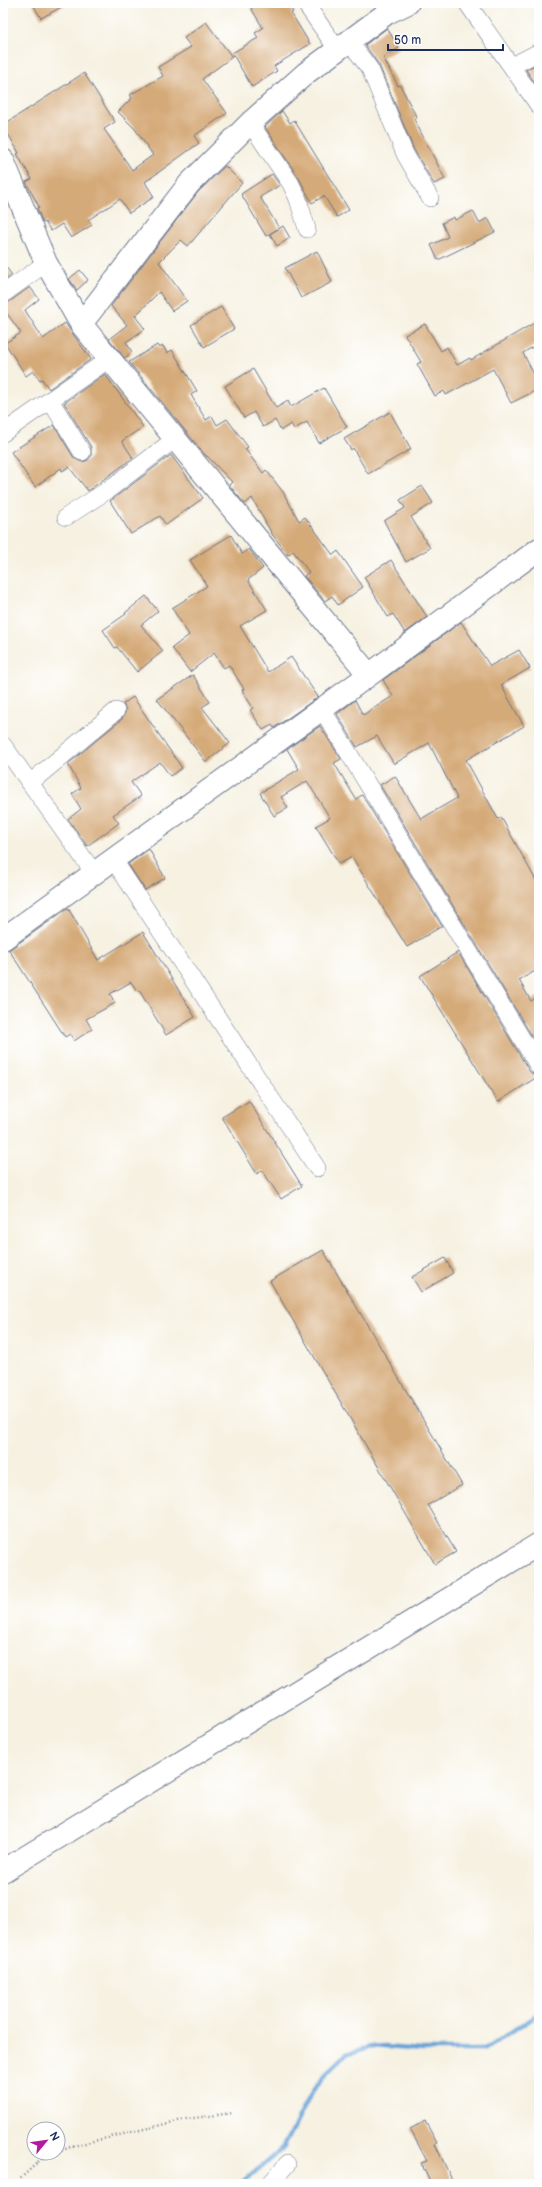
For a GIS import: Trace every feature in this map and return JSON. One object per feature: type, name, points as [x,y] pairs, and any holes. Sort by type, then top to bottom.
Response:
[{"type":"main road","points":[[81,324],[189,184],[250,123],[306,73],[343,45],[387,8],[408,3]]},
{"type":"main road","points":[[3,160],[46,263],[81,324],[369,675]]},
{"type":"main road","points":[[3,939],[369,675],[539,549]]},
{"type":"main road","points":[[3,1871],[539,1544]]},
{"type":"street","points":[[305,3],[343,45],[370,69],[405,154],[430,198]]},
{"type":"street","points":[[467,3],[539,106]]},
{"type":"street","points":[[512,66],[539,52]]},
{"type":"street","points":[[250,123],[291,184],[298,199],[307,229]]},
{"type":"street","points":[[3,294],[46,263]]},
{"type":"street","points":[[3,433],[109,359]]},
{"type":"street","points":[[50,400],[82,452]]},
{"type":"street","points":[[66,517],[108,490],[175,439]]},
{"type":"street","points":[[322,709],[539,1067]]},
{"type":"street","points":[[30,783],[116,711]]},
{"type":"street","points":[[3,745],[94,873]]},
{"type":"street","points":[[113,859],[317,1168]]},
{"type":"street","points":[[270,2184],[287,2164]]},
{"type":"path","points":[[66,2149],[73,2146],[186,2118],[233,2113]]},
{"type":"path","points":[[15,2184],[39,2161]]},
{"type":"building","points":[[32,3],[69,3],[41,18]]},
{"type":"building","points":[[251,3],[288,3],[293,12],[291,13],[310,44],[274,66],[277,71],[252,87],[232,53],[258,38],[255,33],[263,28],[251,8],[253,7]]},
{"type":"building","points":[[206,22],[232,57],[202,79],[227,113],[194,136],[199,143],[145,182],[154,197],[129,213],[120,199],[88,220],[92,225],[71,238],[62,224],[51,231],[45,222],[43,223],[37,208],[39,207],[26,182],[32,179],[17,154],[19,153],[3,125],[84,73],[115,122],[104,129],[132,170],[153,155],[135,129],[118,112],[132,98],[130,95],[163,76],[158,67],[191,47],[184,38]]},
{"type":"building","points":[[387,28],[399,48],[383,57],[398,86],[400,85],[417,118],[414,119],[445,179],[434,184],[414,150],[379,65],[365,45]]},
{"type":"building","points":[[535,65],[539,70],[539,89],[526,70]]},
{"type":"building","points":[[282,111],[290,123],[294,120],[349,210],[337,217],[324,196],[312,203],[299,178],[265,127]]},
{"type":"building","points":[[225,166],[242,183],[188,246],[181,240],[159,262],[187,301],[172,311],[159,292],[135,316],[145,329],[126,342],[132,352],[125,358],[109,339],[127,325],[111,306],[198,192]]},
{"type":"building","points":[[272,174],[280,185],[260,197],[279,228],[266,236],[241,194]]},
{"type":"building","points":[[473,211],[479,223],[488,218],[495,232],[438,260],[431,245],[448,237],[442,223],[454,217],[455,220]]},
{"type":"building","points":[[283,226],[290,238],[277,246],[270,234]]},
{"type":"building","points":[[317,251],[332,282],[301,298],[285,268]]},
{"type":"building","points":[[3,263],[12,275],[3,282]]},
{"type":"building","points":[[80,270],[88,280],[77,290],[69,279]]},
{"type":"building","points":[[30,287],[39,299],[25,310],[43,339],[65,323],[91,359],[49,389],[42,379],[40,380],[33,371],[26,376],[5,343],[21,333],[3,308],[3,304],[9,302]]},
{"type":"building","points":[[221,307],[234,329],[204,347],[191,325]]},
{"type":"building","points":[[539,320],[539,343],[523,353],[539,384],[539,389],[511,403],[493,369],[446,395],[444,391],[435,396],[417,364],[421,362],[405,335],[425,324],[441,351],[447,347],[457,365],[470,358],[471,360]]},
{"type":"building","points":[[157,345],[159,348],[163,346],[167,353],[172,350],[197,391],[191,395],[206,420],[212,416],[217,425],[227,419],[248,447],[245,449],[263,473],[266,470],[283,492],[299,521],[305,517],[333,555],[338,551],[363,587],[338,605],[332,596],[325,601],[304,576],[309,572],[293,551],[288,555],[272,534],[252,498],[245,504],[229,485],[232,482],[206,456],[129,362]]},
{"type":"building","points":[[253,369],[276,408],[288,401],[291,407],[324,388],[347,427],[319,443],[307,422],[294,429],[291,424],[281,430],[275,420],[263,427],[254,412],[244,418],[225,386]]},
{"type":"building","points":[[105,374],[143,427],[122,441],[133,458],[88,491],[69,467],[62,471],[61,468],[35,487],[11,452],[54,425],[74,458],[82,462],[88,460],[91,456],[91,447],[64,403]]},
{"type":"building","points":[[390,412],[411,449],[368,474],[353,448],[351,450],[344,439]]},
{"type":"building","points":[[171,455],[203,498],[166,525],[160,516],[131,534],[110,501]]},
{"type":"building","points":[[422,486],[433,503],[411,517],[430,548],[406,562],[384,521],[405,508],[400,500]]},
{"type":"building","points":[[231,535],[242,554],[249,549],[263,568],[248,580],[267,610],[240,626],[268,672],[291,657],[318,697],[274,728],[272,725],[263,730],[250,710],[253,708],[242,690],[244,689],[229,665],[224,668],[214,653],[190,672],[172,648],[189,635],[172,608],[207,586],[190,560]]},
{"type":"building","points":[[391,560],[427,617],[405,633],[393,614],[388,617],[364,577]]},
{"type":"building","points":[[146,596],[158,611],[141,625],[163,651],[137,672],[117,647],[115,648],[103,630],[126,614],[125,613]]},
{"type":"building","points":[[461,622],[490,666],[519,650],[530,668],[501,685],[524,726],[466,760],[498,819],[501,817],[539,886],[539,969],[519,980],[531,1001],[539,996],[539,1048],[380,785],[395,776],[421,819],[457,798],[429,743],[394,764],[377,736],[357,747],[337,714],[355,700],[363,715],[393,696],[383,680]]},
{"type":"building","points":[[193,675],[210,702],[202,707],[230,743],[206,762],[157,699]]},
{"type":"building","points":[[133,697],[182,768],[170,776],[160,762],[131,782],[141,796],[113,815],[119,823],[87,846],[68,819],[81,809],[72,794],[81,788],[68,764],[122,719],[126,710],[123,704]]},
{"type":"building","points":[[320,726],[341,759],[334,763],[356,799],[362,795],[442,926],[407,947],[352,857],[339,864],[316,826],[330,818],[307,781],[281,797],[288,808],[274,816],[260,793],[299,769],[287,749]]},
{"type":"building","points":[[149,849],[165,878],[145,890],[128,864]]},
{"type":"building","points":[[68,908],[98,960],[143,932],[195,1017],[166,1035],[139,990],[137,991],[131,982],[110,994],[115,1003],[86,1019],[92,1029],[74,1041],[70,1034],[65,1037],[9,950]]},
{"type":"building","points":[[458,952],[530,1072],[537,1077],[498,1102],[420,976]]},
{"type":"building","points":[[249,1101],[302,1186],[281,1199],[262,1170],[257,1174],[222,1117]]},
{"type":"building","points":[[323,1250],[462,1485],[428,1505],[456,1552],[435,1564],[270,1281]]},
{"type":"building","points":[[445,1258],[453,1273],[421,1292],[412,1277]]},
{"type":"building","points":[[425,2121],[437,2143],[435,2144],[454,2184],[431,2184],[421,2163],[427,2161],[410,2129]]},
{"type":"waterway","points":[[241,2184],[284,2147],[314,2088],[346,2054],[371,2046],[423,2050],[484,2050],[539,2013]]}]
